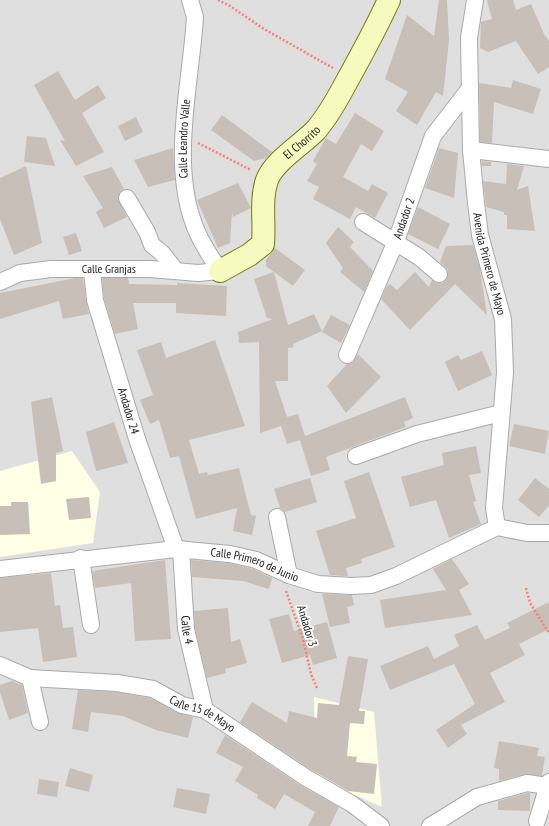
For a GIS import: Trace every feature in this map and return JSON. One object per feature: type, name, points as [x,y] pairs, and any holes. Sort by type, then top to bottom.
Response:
[{"type":"street","name":"Calle Leandro Valle","points":[[190,0],[195,17],[184,136],[184,178],[189,209],[198,234],[220,271]]},
{"type":"street","name":"El Chorrito","points":[[220,271],[249,255],[263,244],[265,225],[263,204],[268,178],[296,145],[315,130],[333,105],[372,38],[389,0]]},
{"type":"street","name":"Avenida Primero de Mayo","points":[[475,0],[469,38],[471,150],[480,235],[503,319],[505,372],[494,508],[497,527]]},
{"type":"street","name":"Andador 2","points":[[347,355],[396,241],[433,136],[470,88]]},
{"type":"street","points":[[471,150],[549,159]]},
{"type":"street","points":[[127,198],[147,232],[152,245],[162,253],[176,271]]},
{"type":"street","points":[[363,222],[396,241],[439,274]]},
{"type":"street","name":"Calle Granjas","points":[[0,282],[20,273],[51,269],[150,269],[198,273],[220,271]]},
{"type":"street","name":"Andador 24","points":[[92,270],[95,300],[137,439],[178,549]]},
{"type":"street","points":[[356,456],[417,434],[501,413]]},
{"type":"street","points":[[277,517],[283,572]]},
{"type":"street","points":[[497,527],[527,533],[549,533]]},
{"type":"street","name":"Calle Primero de Junio","points":[[0,569],[81,558],[178,549],[230,554],[256,560],[283,572],[318,584],[351,586],[372,584],[396,576],[497,527]]},
{"type":"street","name":"Calle 4","points":[[178,549],[186,629],[205,710]]},
{"type":"street","points":[[81,558],[91,625]]},
{"type":"street","name":"Calle 15 de Mayo","points":[[0,665],[30,678],[117,683],[153,689],[182,705],[205,710],[305,777],[352,804],[381,826]]},
{"type":"street","points":[[30,678],[40,722]]},
{"type":"street","points":[[430,826],[477,797],[527,783],[548,784],[537,821]]},
{"type":"path","points":[[218,0],[230,6],[264,29],[350,77]]},
{"type":"path","points":[[184,136],[268,178]]},
{"type":"path","name":"Andador 3","points":[[283,572],[301,633],[311,674],[317,688]]},
{"type":"path","points":[[526,588],[530,603],[549,633]]},
{"type":"shaded area","points":[[0,0],[549,0],[549,826],[0,826]]},
{"type":"shaded area","points":[[72,451],[100,492],[93,543],[0,557],[0,471]]},
{"type":"shaded area","points":[[314,697],[374,712],[382,807],[316,778]]},
{"type":"building","points":[[439,0],[447,0],[449,40],[443,96],[436,92],[417,125],[396,111],[408,92],[385,79],[407,15],[434,36]]},
{"type":"building","points":[[487,0],[513,0],[516,10],[531,4],[544,34],[549,41],[549,67],[538,74],[516,41],[488,52],[480,48],[481,22],[492,19]]},
{"type":"building","points":[[58,71],[75,100],[98,85],[106,98],[82,113],[104,152],[76,166],[60,140],[65,141],[34,85]]},
{"type":"building","points":[[513,80],[541,89],[533,114],[494,102],[492,143],[480,142],[479,83],[511,88]]},
{"type":"building","points":[[355,113],[384,131],[372,151],[361,144],[343,177],[368,191],[372,184],[388,193],[375,218],[356,207],[350,219],[313,199],[319,187],[307,181],[317,164],[313,161],[326,138],[336,144]]},
{"type":"building","points":[[222,115],[272,152],[266,158],[254,161],[211,130]]},
{"type":"building","points":[[136,117],[143,132],[125,141],[118,126]]},
{"type":"building","points":[[27,136],[46,138],[55,166],[24,162]]},
{"type":"building","points":[[173,148],[175,180],[148,187],[134,160]]},
{"type":"building","points":[[439,148],[458,153],[454,198],[425,188]]},
{"type":"building","points":[[482,161],[491,162],[491,166],[482,166]]},
{"type":"building","points":[[507,164],[524,166],[517,190],[528,186],[535,231],[507,229],[507,215],[504,215],[504,212],[486,207],[483,181],[506,184]]},
{"type":"building","points":[[26,166],[42,243],[14,255],[0,219],[0,178]]},
{"type":"building","points":[[112,167],[124,189],[119,193],[118,198],[127,217],[104,228],[96,212],[103,208],[83,176]]},
{"type":"building","points":[[238,183],[251,208],[233,217],[232,212],[230,243],[218,248],[197,200]]},
{"type":"building","points":[[418,207],[450,224],[438,249],[408,234]]},
{"type":"building","points":[[338,227],[354,242],[350,247],[373,271],[364,292],[340,272],[343,268],[326,243]]},
{"type":"building","points":[[76,233],[82,251],[69,255],[63,237]]},
{"type":"building","points":[[473,245],[480,269],[487,315],[455,284],[410,330],[381,299],[387,286],[390,284],[397,290],[415,272],[429,287],[432,280],[437,283],[443,283],[448,275],[448,270],[440,262],[446,246]]},
{"type":"building","points":[[275,248],[305,270],[293,286],[266,266],[266,260]]},
{"type":"building","points":[[274,272],[288,325],[314,314],[322,331],[293,344],[294,347],[288,348],[288,381],[275,381],[287,417],[298,414],[305,436],[405,397],[413,418],[404,422],[406,427],[326,457],[330,470],[311,476],[300,440],[287,444],[281,426],[260,433],[259,342],[239,343],[238,332],[273,319],[267,318],[254,279]]},
{"type":"building","points":[[75,278],[83,278],[89,314],[63,319],[59,301],[0,319],[0,293]]},
{"type":"building","points":[[102,278],[128,278],[129,284],[177,285],[177,283],[227,286],[226,316],[176,313],[176,303],[133,303],[138,329],[115,334],[104,298]]},
{"type":"building","points":[[331,315],[350,325],[341,343],[322,332]]},
{"type":"building","points":[[215,340],[245,426],[189,440],[199,474],[207,472],[208,475],[239,468],[251,515],[256,516],[252,535],[233,531],[237,508],[196,519],[179,456],[170,458],[159,420],[150,424],[140,400],[153,395],[137,350],[161,342],[166,358]]},
{"type":"building","points":[[482,351],[492,375],[458,391],[445,362],[458,355],[461,360]]},
{"type":"building","points":[[358,354],[381,377],[346,413],[327,386],[347,364],[353,362]]},
{"type":"building","points":[[52,397],[63,451],[56,453],[56,481],[41,484],[31,402]]},
{"type":"building","points":[[114,422],[128,463],[96,471],[86,432]]},
{"type":"building","points":[[514,424],[549,431],[545,454],[509,446]]},
{"type":"building","points":[[476,446],[481,473],[469,475],[476,501],[473,502],[481,524],[449,538],[436,500],[410,507],[401,477],[444,465],[442,453]]},
{"type":"building","points":[[369,472],[395,547],[361,559],[362,563],[346,568],[348,576],[330,575],[316,531],[356,518],[344,481]]},
{"type":"building","points":[[310,478],[317,502],[285,512],[280,508],[274,489]]},
{"type":"building","points":[[535,478],[549,489],[549,505],[539,517],[518,500]]},
{"type":"building","points":[[89,497],[91,518],[69,520],[66,499]]},
{"type":"building","points":[[11,502],[28,502],[30,534],[0,535],[0,506],[11,506]]},
{"type":"building","points":[[452,559],[469,584],[459,590],[472,615],[385,628],[380,600],[446,590],[433,569]]},
{"type":"building","points":[[165,560],[171,639],[135,641],[131,583],[95,588],[92,571]]},
{"type":"building","points":[[191,560],[228,563],[253,569],[272,578],[269,589],[243,581],[192,577]]},
{"type":"building","points":[[51,573],[55,606],[60,605],[63,628],[73,627],[77,657],[43,662],[38,628],[0,632],[0,578]]},
{"type":"building","points":[[322,594],[352,595],[354,605],[347,607],[350,623],[330,627]]},
{"type":"building","points":[[549,602],[549,629],[519,644],[525,655],[490,673],[505,702],[461,725],[467,734],[448,748],[436,730],[475,704],[454,664],[390,690],[380,666],[428,646],[434,659],[459,646],[454,635],[477,625],[485,640],[510,628],[507,623]]},
{"type":"building","points":[[228,608],[231,642],[240,639],[247,663],[225,669],[226,673],[207,678],[195,628],[194,611]]},
{"type":"building","points":[[289,614],[294,631],[327,622],[337,658],[313,665],[310,655],[282,663],[269,619]]},
{"type":"building","points":[[348,656],[368,659],[359,711],[365,711],[364,724],[350,723],[347,756],[357,757],[356,762],[377,764],[374,794],[348,791],[310,769],[240,722],[252,702],[287,723],[289,711],[317,718],[318,703],[339,705]]},
{"type":"building","points":[[12,681],[22,685],[28,713],[9,720],[0,692],[0,685]]},
{"type":"building","points":[[78,690],[116,692],[150,698],[178,713],[193,717],[188,738],[156,730],[123,716],[91,712],[88,732],[72,729]]},
{"type":"building","points":[[225,735],[300,785],[339,807],[330,826],[308,826],[315,812],[284,794],[275,809],[257,798],[258,795],[235,781],[243,767],[216,753]]},
{"type":"building","points":[[499,741],[539,748],[537,756],[545,757],[542,776],[525,774],[499,781],[499,769],[494,768]]},
{"type":"building","points":[[70,768],[93,775],[89,792],[65,786]]},
{"type":"building","points":[[39,779],[59,782],[57,797],[37,794]]},
{"type":"building","points":[[177,788],[210,794],[206,814],[173,807]]},
{"type":"building","points":[[530,793],[530,811],[498,810],[498,801]]}]
